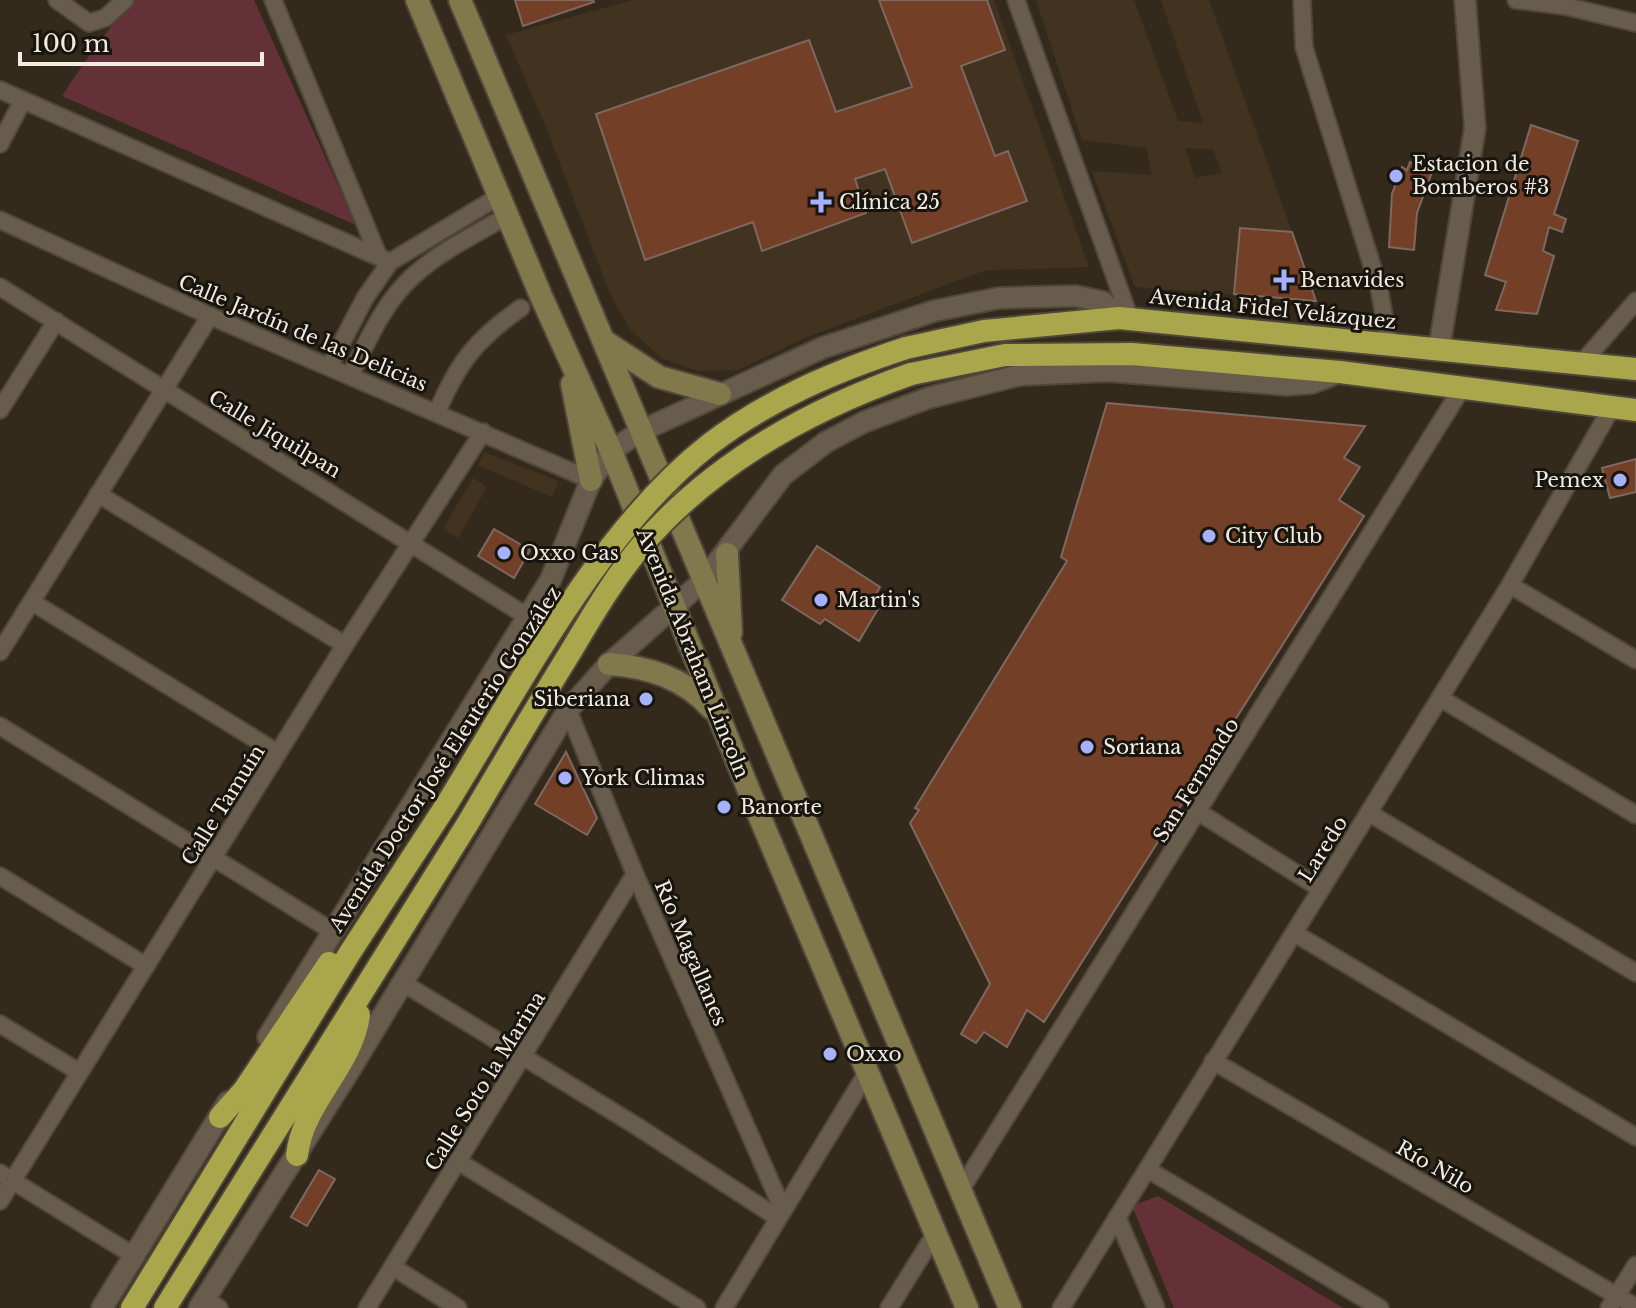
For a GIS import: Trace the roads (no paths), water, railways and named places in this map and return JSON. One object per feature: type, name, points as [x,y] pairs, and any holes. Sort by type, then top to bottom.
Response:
[{"type":"highway","name":"Avenida Fidel Velázquez","points":[[906,348],[984,331],[1125,318],[1636,369]]},
{"type":"highway","name":"Avenida Doctor José Eleuterio González","points":[[132,1308],[351,951],[606,554],[692,460],[741,423],[786,395],[863,362],[906,348]]},
{"type":"highway","points":[[165,1308],[359,1001],[609,589],[662,524],[713,479],[765,442],[848,397],[911,374],[1005,355],[1039,353],[1155,356],[1340,372],[1636,410]]},
{"type":"highway","points":[[220,1117],[251,1080],[328,965],[351,951]]},
{"type":"highway","points":[[297,1155],[302,1126],[355,1033],[359,1001]]},
{"type":"main road","name":"Avenida Abraham Lincoln","points":[[417,0],[568,359],[611,451],[756,808],[967,1308]]},
{"type":"main road","points":[[460,0],[1010,1308]]},
{"type":"main road","points":[[604,341],[645,371],[679,385],[720,394]]},
{"type":"main road","points":[[568,359],[591,480]]},
{"type":"main road","points":[[727,554],[732,649]]},
{"type":"main road","points":[[609,664],[631,666],[671,678],[700,696],[719,716]]},
{"type":"main road","points":[[743,775],[765,777],[778,758]]},
{"type":"main road","points":[[756,808],[780,796],[797,805]]},
{"type":"street","points":[[57,0],[89,23],[105,18],[125,0]]},
{"type":"street","points":[[273,0],[384,258]]},
{"type":"street","points":[[1016,0],[1125,318]]},
{"type":"street","points":[[1302,0],[1304,47],[1379,288],[1389,344]]},
{"type":"street","points":[[1439,349],[1475,128],[1465,0]]},
{"type":"street","points":[[1516,0],[1565,6],[1636,23]]},
{"type":"street","points":[[0,90],[384,258]]},
{"type":"street","points":[[0,144],[22,102]]},
{"type":"street","points":[[329,367],[384,258],[430,235],[505,205]]},
{"type":"street","points":[[350,375],[385,311],[406,282],[505,205]]},
{"type":"street","name":"Calle Jardín de las Delicias","points":[[0,220],[210,316],[591,480]]},
{"type":"street","points":[[430,235],[440,256]]},
{"type":"street","name":"Calle Jiquilpan","points":[[0,287],[412,541],[528,617]]},
{"type":"street","points":[[102,1308],[551,579],[591,480],[611,451],[641,431],[720,394],[871,330],[964,304],[999,298],[1076,296],[1103,302],[1125,318]]},
{"type":"street","points":[[365,298],[385,311]]},
{"type":"street","points":[[1581,364],[1636,301]]},
{"type":"street","points":[[437,412],[456,371],[476,343],[521,308]]},
{"type":"street","points":[[0,652],[210,316]]},
{"type":"street","points":[[0,410],[56,321]]},
{"type":"street","points":[[207,1305],[568,710],[609,664],[704,580],[727,554],[767,494],[804,457],[864,422],[928,398],[1020,375],[1120,372],[1287,385],[1312,383],[1340,372]]},
{"type":"street","name":"San Fernando","points":[[960,1191],[1200,813],[1462,388]]},
{"type":"street","name":"Laredo","points":[[1061,1308],[1510,585],[1612,407]]},
{"type":"street","name":"Calle Tamuín","points":[[0,1201],[6,1176],[79,1072],[345,645],[483,432]]},
{"type":"street","points":[[98,494],[345,645]]},
{"type":"street","points":[[1510,585],[1636,660]]},
{"type":"street","points":[[32,602],[278,753]]},
{"type":"street","points":[[1440,698],[1636,815]]},
{"type":"street","name":"Río Magallanes","points":[[568,710],[781,1214]]},
{"type":"street","points":[[0,726],[332,931]]},
{"type":"street","points":[[1200,813],[1321,889]]},
{"type":"street","points":[[1369,813],[1636,973]]},
{"type":"street","name":"Calle Soto la Marina","points":[[367,1308],[635,874]]},
{"type":"street","points":[[0,876],[146,966]]},
{"type":"street","points":[[1294,933],[1636,1137]]},
{"type":"street","points":[[403,983],[781,1214]]},
{"type":"street","points":[[0,1024],[79,1072]]},
{"type":"street","name":"Río Nilo","points":[[1213,1061],[1613,1302],[1636,1307]]},
{"type":"street","points":[[724,1308],[868,1071]]},
{"type":"street","points":[[459,1162],[697,1308]]},
{"type":"street","points":[[1147,1169],[1380,1308]]},
{"type":"street","points":[[6,1176],[136,1257]]},
{"type":"street","points":[[1117,1217],[1156,1308]]},
{"type":"street","points":[[889,1308],[935,1234]]},
{"type":"street","points":[[1613,1302],[1636,1265]]},
{"type":"street","points":[[393,1267],[458,1308]]},
{"type":"place","name":"Estacion de Bomberos #3","points":[[1396,176]]},
{"type":"place","name":"Clínica 25","points":[[821,202]]},
{"type":"place","name":"Benavides","points":[[1284,280]]},
{"type":"place","name":"Pemex","points":[[1620,480]]},
{"type":"place","name":"City Club","points":[[1209,536]]},
{"type":"place","name":"Oxxo Gas","points":[[504,553]]},
{"type":"place","name":"Martin's","points":[[821,600]]},
{"type":"place","name":"Siberiana","points":[[646,699]]},
{"type":"place","name":"Soriana","points":[[1087,747]]},
{"type":"place","name":"York Climas","points":[[565,778]]},
{"type":"place","name":"Banorte","points":[[724,807]]},
{"type":"place","name":"Oxxo","points":[[830,1054]]}]
